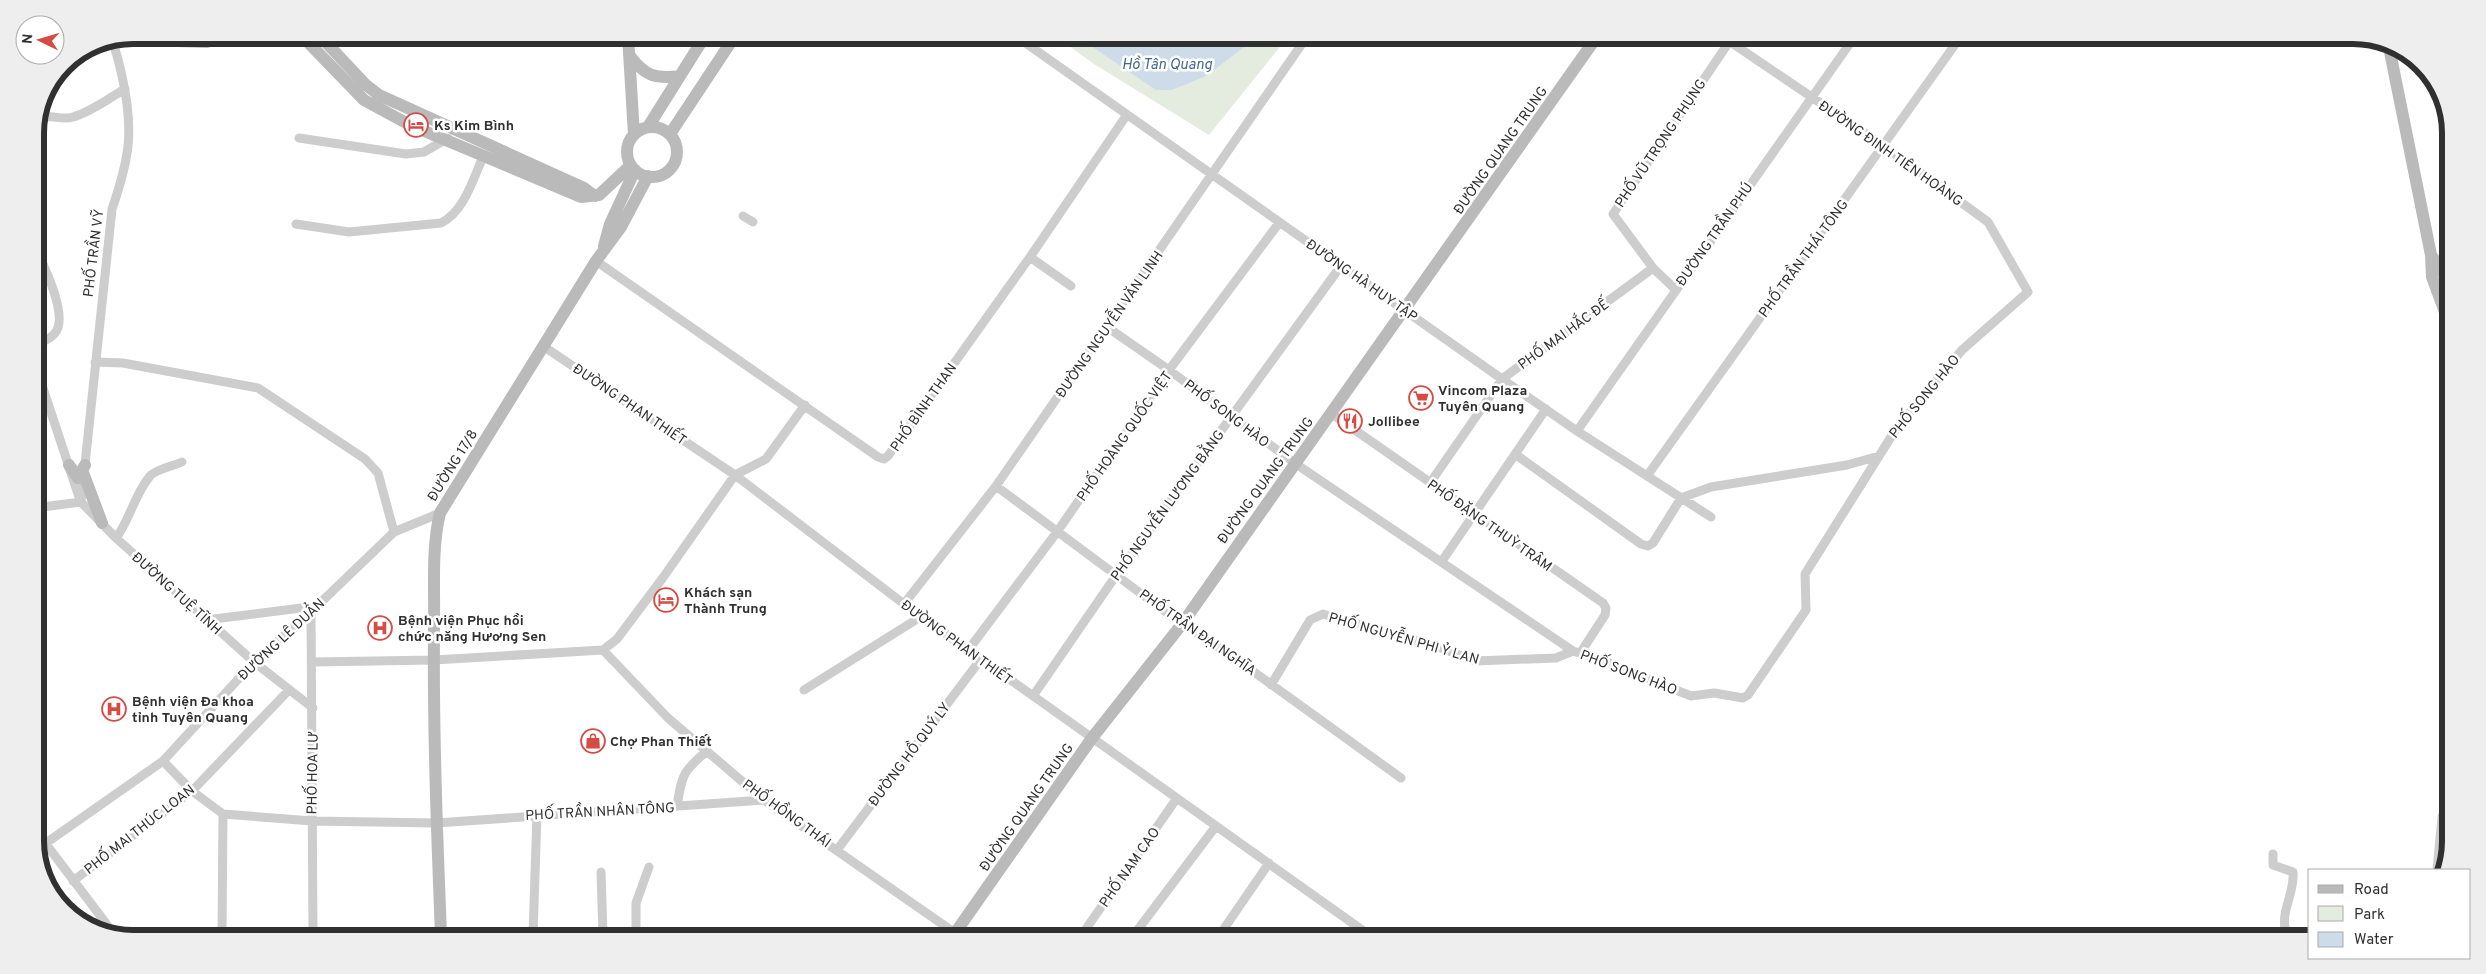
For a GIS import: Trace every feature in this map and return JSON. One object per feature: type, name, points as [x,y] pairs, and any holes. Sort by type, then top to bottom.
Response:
[{"type":"main road","points":[[310,44],[364,100],[410,125],[450,135],[584,188],[595,196]]},
{"type":"main road","points":[[327,44],[366,85],[379,95],[484,155],[581,197],[599,196],[633,168]]},
{"type":"main road","points":[[629,44],[634,135],[628,150],[633,168],[648,176],[665,173],[673,165],[677,149],[670,134],[664,130],[648,127]]},
{"type":"main road","points":[[634,135],[648,127],[700,44]]},
{"type":"main road","points":[[670,134],[730,44]]},
{"type":"main road","name":"ĐƯỜNG QUANG TRUNG","points":[[957,930],[1092,738],[1182,624],[1592,44]]},
{"type":"main road","points":[[2390,52],[2431,255],[2432,277],[2442,303]]},
{"type":"main road","points":[[630,56],[647,74],[664,78],[680,76]]},
{"type":"main road","name":"ĐƯỜNG 17/8","points":[[599,257],[610,224],[633,168]]},
{"type":"main road","name":"ĐƯỜNG 17/8","points":[[441,930],[434,660],[436,527],[440,512],[599,257],[621,227],[648,176]]},
{"type":"main road","points":[[2431,255],[2442,271]]},
{"type":"main road","points":[[69,465],[78,478],[84,470]]},
{"type":"main road","name":"PHỐ TRẦN VỸ","points":[[84,470],[102,523]]},
{"type":"street","name":"ĐƯỜNG HÀ HUY TẬP","points":[[1026,44],[1340,267],[1405,310],[1577,431],[1711,517]]},
{"type":"street","name":"ĐƯỜNG NGUYỄN VĂN LINH","points":[[904,604],[996,486],[1302,44]]},
{"type":"street","name":"PHỐ VŨ TRỌNG PHỤNG","points":[[1676,289],[1653,268],[1613,214],[1726,44]]},
{"type":"street","name":"ĐƯỜNG ĐINH TIÊN HOÀNG","points":[[1735,44],[1884,146],[1988,222],[2028,292]]},
{"type":"street","name":"ĐƯỜNG TRẦN PHÚ","points":[[1577,431],[1849,44]]},
{"type":"street","name":"PHỐ TRẦN THÁI TÔNG","points":[[1647,476],[1955,44]]},
{"type":"street","name":"PHỐ TRẦN VỸ","points":[[81,502],[112,209],[129,152],[130,122],[125,89],[113,46]]},
{"type":"street","points":[[45,118],[50,116],[63,118],[78,116],[125,89]]},
{"type":"street","name":"PHỐ BÌNH THAN","points":[[599,257],[878,457],[884,459],[1030,257],[1126,116]]},
{"type":"street","points":[[299,138],[406,154],[424,152],[450,135]]},
{"type":"street","points":[[296,224],[349,232],[441,223],[451,218],[458,210],[484,155]]},
{"type":"street","points":[[743,216],[753,222]]},
{"type":"street","name":"PHỐ HOÀNG QUỐC VIỆT","points":[[969,650],[1057,532],[1170,370],[1279,223]]},
{"type":"street","points":[[1030,257],[1071,286]]},
{"type":"street","points":[[44,267],[59,314],[59,326],[54,334],[44,340]]},
{"type":"street","name":"PHỐ NGUYỄN LƯƠNG BẰNG","points":[[1033,696],[1117,574],[1340,267]]},
{"type":"street","name":"PHỐ MAI HẮC ĐẾ","points":[[1430,483],[1502,379],[1653,268]]},
{"type":"street","name":"PHỐ SONG HÀO","points":[[1107,327],[1170,370],[1296,464],[1577,652],[1691,696],[1714,693],[1743,698],[1748,695],[1806,610],[1805,574],[1896,429],[1962,350],[2028,292]]},
{"type":"street","name":"ĐƯỜNG PHAN THIẾT","points":[[543,346],[735,475],[904,604],[1362,930]]},
{"type":"street","points":[[95,362],[123,363],[241,384],[269,393],[365,459],[378,473],[394,532]]},
{"type":"street","points":[[44,391],[81,502],[44,507]]},
{"type":"street","points":[[313,662],[434,660],[603,650],[617,639],[735,475],[766,459],[805,404]]},
{"type":"street","points":[[1442,561],[1546,409]]},
{"type":"street","name":"PHỐ ĐẶNG THUỲ TRÂM","points":[[1332,414],[1603,603],[1606,608],[1605,615],[1577,652]]},
{"type":"street","points":[[1515,454],[1641,544],[1648,546],[1653,543],[1681,498],[1711,487],[1846,465],[1879,456]]},
{"type":"street","points":[[116,538],[126,525],[127,515],[150,475],[182,462]]},
{"type":"street","name":"PHỐ TRẦN ĐẠI NGHĨA","points":[[996,486],[1182,624],[1401,778]]},
{"type":"street","name":"ĐƯỜNG TUỆ TĨNH","points":[[81,502],[116,538],[206,620],[288,691],[313,708]]},
{"type":"street","name":"ĐƯỜNG LÊ DUẨN","points":[[46,844],[163,761],[254,662],[394,532],[440,512]]},
{"type":"street","points":[[206,620],[314,608]]},
{"type":"street","name":"PHỐ HOA LƯ","points":[[313,930],[314,608]]},
{"type":"street","name":"PHỐ NGUYỄN PHI Ỷ LAN","points":[[1271,685],[1310,620],[1323,614],[1427,643],[1475,661],[1556,658],[1577,652]]},
{"type":"street","points":[[804,690],[922,616]]},
{"type":"street","name":"PHỐ HỒNG THÁI","points":[[603,650],[668,718],[764,800],[948,930]]},
{"type":"street","name":"ĐƯỜNG HỒ QUÝ LY","points":[[837,850],[981,659]]},
{"type":"street","name":"PHỐ MAI THÚC LOAN","points":[[73,880],[192,790],[288,691]]},
{"type":"street","points":[[677,806],[682,777],[689,766],[707,751]]},
{"type":"street","points":[[163,761],[192,790],[223,814],[222,930]]},
{"type":"street","name":"PHỐ NAM CAO","points":[[1085,930],[1177,798]]},
{"type":"street","name":"PHỐ TRẦN NHÂN TÔNG","points":[[223,814],[312,821],[437,823],[537,814],[764,800]]},
{"type":"street","points":[[533,930],[537,814]]},
{"type":"street","points":[[2437,869],[2442,817]]},
{"type":"street","points":[[1138,930],[1216,826]]},
{"type":"street","points":[[46,844],[109,927]]},
{"type":"street","points":[[2273,854],[2273,865],[2293,872],[2283,919],[2286,930]]},
{"type":"street","points":[[1223,930],[1268,863]]},
{"type":"street","points":[[636,930],[636,903],[649,867]]},
{"type":"street","points":[[601,872],[603,930]]},
{"type":"green space","points":[[1067,44],[1282,44],[1209,135],[1094,64]]},
{"type":"water","name":"Hồ Tân Quang","points":[[1088,44],[1248,44],[1206,76],[1172,90],[1156,90]]},
{"type":"place","name":"Ks Kim Bình","points":[[416,125]]},
{"type":"place","name":"Vincom Plaza Tuyên Quang","points":[[1421,398]]},
{"type":"place","name":"Jollibee","points":[[1350,421]]},
{"type":"place","name":"Khách sạn Thành Trung","points":[[666,600]]},
{"type":"place","name":"Bệnh viện Phục hồi chức năng Hương Sen","points":[[380,628]]},
{"type":"place","name":"Bệnh viện Đa khoa tỉnh Tuyên Quang","points":[[114,709]]},
{"type":"place","name":"Chợ Phan Thiết","points":[[593,741]]}]
